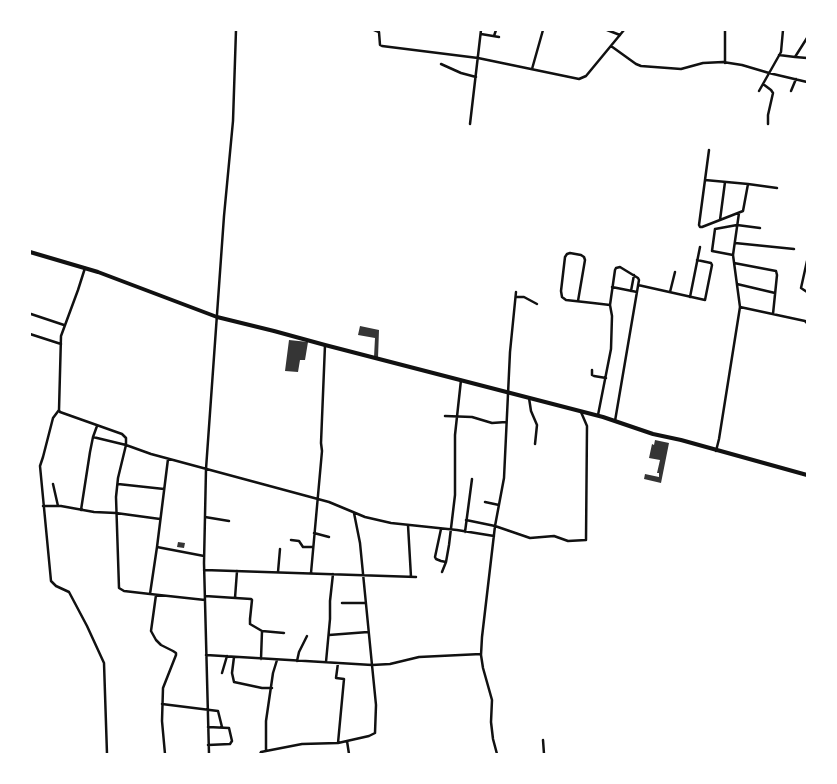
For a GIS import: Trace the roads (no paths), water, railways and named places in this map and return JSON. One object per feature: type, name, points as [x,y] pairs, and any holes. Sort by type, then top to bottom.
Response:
[{"type":"highway","points":[[30,252],[85,267],[216,317],[596,415],[653,434],[682,440],[716,451],[807,475]]},
{"type":"street","points":[[209,754],[204,570],[206,469],[216,317],[233,121],[236,30]]},
{"type":"street","points":[[376,30],[379,32],[380,45],[382,46],[478,58],[575,79],[583,78],[624,30]]},
{"type":"street","points":[[470,124],[481,30]]},
{"type":"street","points":[[494,36],[496,30]]},
{"type":"street","points":[[532,69],[543,30]]},
{"type":"street","points":[[607,30],[620,35]]},
{"type":"street","points":[[725,30],[725,63]]},
{"type":"street","points":[[759,91],[781,52],[783,30]]},
{"type":"street","points":[[481,34],[499,37]]},
{"type":"street","points":[[795,57],[807,38]]},
{"type":"street","points":[[611,46],[640,66],[681,69],[703,63],[725,63],[748,66],[769,73],[807,82]]},
{"type":"street","points":[[779,55],[807,58]]},
{"type":"street","points":[[440,64],[461,73],[476,77]]},
{"type":"street","points":[[791,91],[796,79]]},
{"type":"street","points":[[763,84],[773,93],[768,116],[768,124]]},
{"type":"street","points":[[709,150],[699,225],[700,227],[744,210],[748,184]]},
{"type":"street","points":[[705,180],[777,188]]},
{"type":"street","points":[[720,220],[725,182]]},
{"type":"street","points":[[716,451],[740,307],[733,254],[739,213]]},
{"type":"street","points":[[733,254],[712,251],[715,230],[737,225],[760,228]]},
{"type":"street","points":[[735,243],[794,249]]},
{"type":"street","points":[[690,297],[700,247]]},
{"type":"street","points":[[578,301],[585,260],[581,255],[570,253],[565,257],[561,291],[563,299],[578,301],[610,304]]},
{"type":"street","points":[[638,285],[704,300],[707,298],[712,264],[697,260]]},
{"type":"street","points":[[807,261],[801,288],[807,292]]},
{"type":"street","points":[[734,263],[776,271],[777,275],[772,314]]},
{"type":"street","points":[[85,267],[61,336],[59,410],[53,418],[43,457],[40,462],[39,473],[51,581],[56,586],[69,592],[104,663],[107,754]]},
{"type":"street","points":[[596,415],[606,378],[611,349],[612,316],[610,304],[612,288],[616,268],[620,267],[638,278],[638,285],[615,421]]},
{"type":"street","points":[[670,292],[675,272]]},
{"type":"street","points":[[631,291],[634,275]]},
{"type":"street","points":[[737,284],[775,292]]},
{"type":"street","points":[[612,288],[637,292]]},
{"type":"street","points":[[497,754],[491,722],[492,700],[483,668],[481,654],[495,526],[504,478],[510,352],[516,292]]},
{"type":"street","points":[[516,297],[524,297],[537,304]]},
{"type":"street","points":[[740,307],[807,323]]},
{"type":"street","points":[[31,314],[64,325]]},
{"type":"street","points":[[30,334],[61,344]]},
{"type":"street","points":[[311,573],[322,451],[321,443],[325,345]]},
{"type":"street","points":[[592,370],[592,375],[606,378]]},
{"type":"street","points":[[442,572],[446,562],[455,495],[455,435],[461,380]]},
{"type":"street","points":[[529,398],[537,425],[535,444]]},
{"type":"street","points":[[59,410],[60,412],[122,434],[126,438],[118,484],[116,513],[118,588],[124,591],[205,600]]},
{"type":"street","points":[[466,520],[495,526],[530,538],[554,536],[568,540],[586,540],[587,426],[581,412]]},
{"type":"street","points":[[445,416],[472,417],[492,423],[506,422]]},
{"type":"street","points":[[81,510],[90,452],[97,426]]},
{"type":"street","points":[[93,437],[126,445],[168,459],[329,502],[371,519],[391,523],[441,528],[494,536]]},
{"type":"street","points":[[150,594],[168,459]]},
{"type":"street","points":[[465,532],[472,478]]},
{"type":"street","points":[[53,484],[58,506]]},
{"type":"street","points":[[118,484],[164,489]]},
{"type":"street","points":[[485,502],[499,505]]},
{"type":"street","points":[[43,506],[58,506],[160,519]]},
{"type":"street","points":[[260,754],[261,752],[302,744],[338,743],[369,736],[375,733],[376,705],[365,603],[364,576],[360,543],[354,513]]},
{"type":"street","points":[[205,518],[228,521]]},
{"type":"street","points":[[408,525],[411,577]]},
{"type":"street","points":[[441,528],[435,557],[438,560],[446,562]]},
{"type":"street","points":[[314,533],[329,537]]},
{"type":"street","points":[[291,540],[299,541],[303,547],[313,547]]},
{"type":"street","points":[[157,547],[204,556]]},
{"type":"street","points":[[278,572],[280,549]]},
{"type":"street","points":[[204,570],[416,577]]},
{"type":"street","points":[[235,598],[237,571]]},
{"type":"street","points":[[326,662],[333,574]]},
{"type":"street","points":[[156,595],[151,631],[161,645],[176,653],[163,688],[162,721],[165,754]]},
{"type":"street","points":[[205,596],[251,599],[250,624],[262,631],[284,633]]},
{"type":"street","points":[[342,603],[365,603]]},
{"type":"street","points":[[261,658],[262,631]]},
{"type":"street","points":[[329,635],[368,632]]},
{"type":"street","points":[[297,661],[299,652],[307,636]]},
{"type":"street","points":[[206,655],[372,665],[390,664],[419,657],[481,654]]},
{"type":"street","points":[[222,673],[227,656]]},
{"type":"street","points":[[234,657],[232,672],[234,682],[272,688]]},
{"type":"street","points":[[266,751],[266,721],[273,673],[277,660]]},
{"type":"street","points":[[338,663],[336,678],[344,679],[338,743]]},
{"type":"street","points":[[162,704],[218,711],[220,712],[222,727]]},
{"type":"street","points":[[208,727],[227,727],[230,729],[232,743],[208,745]]},
{"type":"street","points":[[543,740],[544,754]]},
{"type":"street","points":[[347,741],[349,754]]}]
